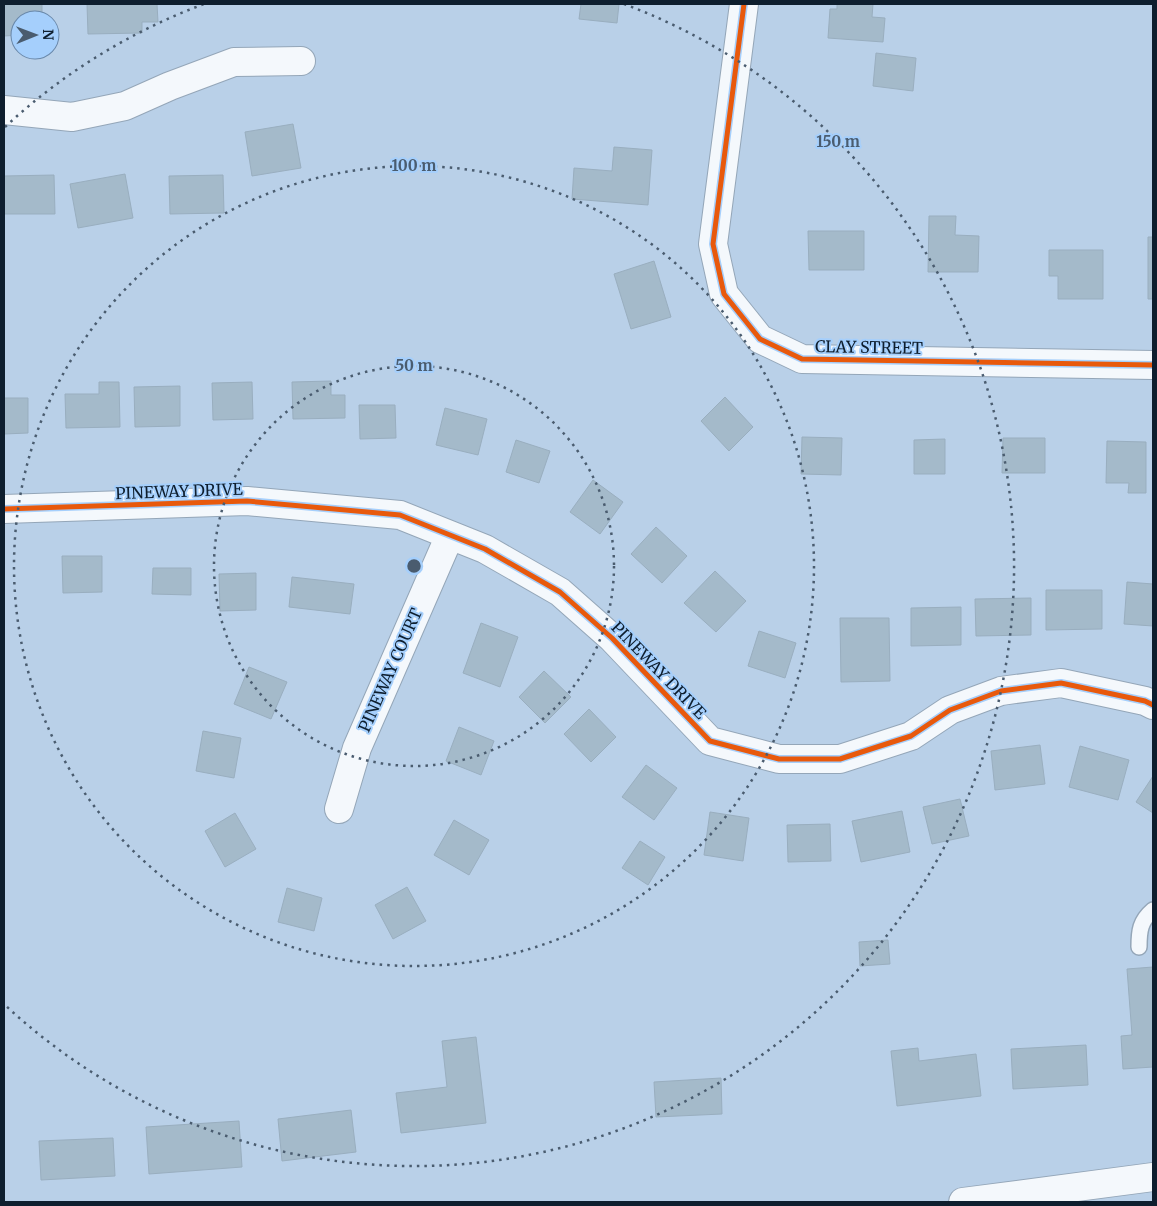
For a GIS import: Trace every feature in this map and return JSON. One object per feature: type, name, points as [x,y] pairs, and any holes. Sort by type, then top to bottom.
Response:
[{"type":"street","name":"CLAY STREET","points":[[744,4],[713,244],[724,294],[760,339],[802,359],[1153,366]]},
{"type":"street","points":[[4,110],[72,117],[125,106],[170,86],[234,62],[302,61]]},
{"type":"street","name":"PINEWAY DRIVE","points":[[4,509],[246,501],[400,515],[485,549],[560,592],[612,638],[710,741],[780,759],[840,759],[911,736],[950,710],[1001,690],[1061,683],[1145,701],[1153,706]]},
{"type":"street","name":"PINEWAY COURT","points":[[339,809],[356,748],[450,535]]},
{"type":"street","points":[[963,1202],[1153,1177]]},
{"type":"lane","points":[[1139,948],[1139,929],[1153,910]]},
{"type":"building","points":[[4,4],[42,4],[42,10],[10,10],[10,36],[4,36]]},
{"type":"building","points":[[87,4],[157,4],[158,22],[142,22],[142,33],[88,34]]},
{"type":"building","points":[[581,4],[619,4],[617,23],[579,19]]},
{"type":"building","points":[[837,4],[873,4],[872,17],[885,18],[883,42],[828,38],[830,9],[837,9]]},
{"type":"building","points":[[876,53],[916,58],[913,91],[873,86]]},
{"type":"building","points":[[293,124],[301,168],[252,176],[245,132]]},
{"type":"building","points":[[614,147],[652,150],[648,205],[572,199],[574,168],[612,171]]},
{"type":"building","points":[[125,174],[133,218],[78,228],[70,184]]},
{"type":"building","points":[[54,175],[55,214],[4,214],[4,176]]},
{"type":"building","points":[[223,175],[224,213],[170,214],[169,176]]},
{"type":"building","points":[[929,216],[956,216],[955,235],[979,236],[978,272],[928,272]]},
{"type":"building","points":[[808,231],[864,231],[864,270],[809,270]]},
{"type":"building","points":[[1148,237],[1153,237],[1153,299],[1148,299]]},
{"type":"building","points":[[1049,250],[1103,250],[1103,299],[1058,299],[1058,276],[1049,276]]},
{"type":"building","points":[[654,261],[671,317],[631,329],[614,274]]},
{"type":"building","points":[[331,381],[331,395],[345,395],[345,418],[293,419],[292,382]]},
{"type":"building","points":[[99,382],[119,382],[120,427],[66,428],[65,394],[99,394]]},
{"type":"building","points":[[252,382],[253,419],[213,420],[212,383]]},
{"type":"building","points":[[180,386],[180,426],[135,427],[134,387]]},
{"type":"building","points":[[725,397],[753,427],[729,451],[701,421]]},
{"type":"building","points":[[4,398],[28,398],[28,433],[4,434]]},
{"type":"building","points":[[359,405],[395,405],[396,438],[360,439]]},
{"type":"building","points":[[445,408],[487,419],[478,455],[436,445]]},
{"type":"building","points":[[802,437],[842,438],[841,475],[801,474]]},
{"type":"building","points":[[1003,438],[1045,438],[1045,473],[1002,473]]},
{"type":"building","points":[[945,439],[945,474],[914,474],[914,440]]},
{"type":"building","points":[[516,440],[550,451],[539,483],[506,472]]},
{"type":"building","points":[[1107,441],[1146,442],[1146,493],[1128,493],[1129,483],[1106,483]]},
{"type":"building","points":[[593,480],[623,502],[600,534],[570,512]]},
{"type":"building","points":[[656,527],[687,556],[662,583],[631,554]]},
{"type":"building","points":[[62,556],[102,556],[102,592],[63,593]]},
{"type":"building","points":[[153,568],[191,568],[191,595],[152,594]]},
{"type":"building","points":[[715,571],[746,601],[716,632],[684,603]]},
{"type":"building","points":[[256,573],[256,610],[220,611],[219,574]]},
{"type":"building","points":[[292,577],[354,584],[350,614],[289,607]]},
{"type":"building","points":[[1127,582],[1153,584],[1153,626],[1124,624]]},
{"type":"building","points":[[1046,590],[1102,590],[1102,629],[1046,630]]},
{"type":"building","points":[[1031,598],[1031,635],[976,636],[975,599]]},
{"type":"building","points":[[961,607],[961,645],[911,646],[911,608]]},
{"type":"building","points":[[840,618],[889,618],[890,681],[841,682]]},
{"type":"building","points":[[481,623],[518,637],[500,687],[463,673]]},
{"type":"building","points":[[759,631],[796,643],[785,678],[748,666]]},
{"type":"building","points":[[249,667],[287,682],[271,719],[234,704]]},
{"type":"building","points":[[544,671],[571,697],[545,723],[519,697]]},
{"type":"building","points":[[589,709],[616,737],[591,762],[564,734]]},
{"type":"building","points":[[459,727],[494,741],[481,775],[446,761]]},
{"type":"building","points":[[203,731],[241,738],[234,778],[196,771]]},
{"type":"building","points":[[1040,745],[1045,784],[995,790],[991,751]]},
{"type":"building","points":[[1080,746],[1129,760],[1118,800],[1069,787]]},
{"type":"building","points":[[646,765],[677,788],[654,820],[622,797]]},
{"type":"building","points":[[1153,776],[1153,813],[1136,802]]},
{"type":"building","points":[[960,799],[969,836],[932,844],[923,807]]},
{"type":"building","points":[[902,811],[910,852],[861,862],[852,821]]},
{"type":"building","points":[[710,812],[749,818],[743,861],[704,855]]},
{"type":"building","points":[[235,813],[256,849],[225,867],[205,831]]},
{"type":"building","points":[[454,820],[489,840],[469,875],[434,855]]},
{"type":"building","points":[[830,824],[831,861],[788,862],[787,825]]},
{"type":"building","points":[[640,841],[665,857],[648,885],[622,868]]},
{"type":"building","points":[[407,887],[426,921],[393,939],[375,905]]},
{"type":"building","points":[[287,888],[322,898],[314,931],[278,922]]},
{"type":"building","points":[[888,940],[890,964],[860,966],[859,942]]},
{"type":"building","points":[[1153,967],[1153,1067],[1123,1069],[1121,1036],[1132,1035],[1127,969]]},
{"type":"building","points":[[476,1037],[486,1123],[401,1133],[396,1093],[447,1087],[442,1041]]},
{"type":"building","points":[[1086,1045],[1088,1085],[1013,1089],[1011,1049]]},
{"type":"building","points":[[918,1048],[919,1061],[976,1054],[981,1096],[897,1106],[891,1051]]},
{"type":"building","points":[[721,1078],[722,1114],[656,1117],[654,1082]]},
{"type":"building","points":[[351,1110],[356,1152],[282,1161],[278,1119]]},
{"type":"building","points":[[239,1121],[242,1167],[149,1174],[146,1127]]},
{"type":"building","points":[[113,1138],[115,1176],[41,1180],[39,1141]]},
{"type":"cycle path","points":[[744,4],[713,244],[724,294],[760,339],[802,359],[1153,365]]},
{"type":"cycle path","points":[[4,509],[247,501],[400,515],[485,549],[560,592],[612,638],[710,741],[779,759],[840,759],[911,736],[950,710],[1001,691],[1061,683],[1145,701],[1153,705]]}]
